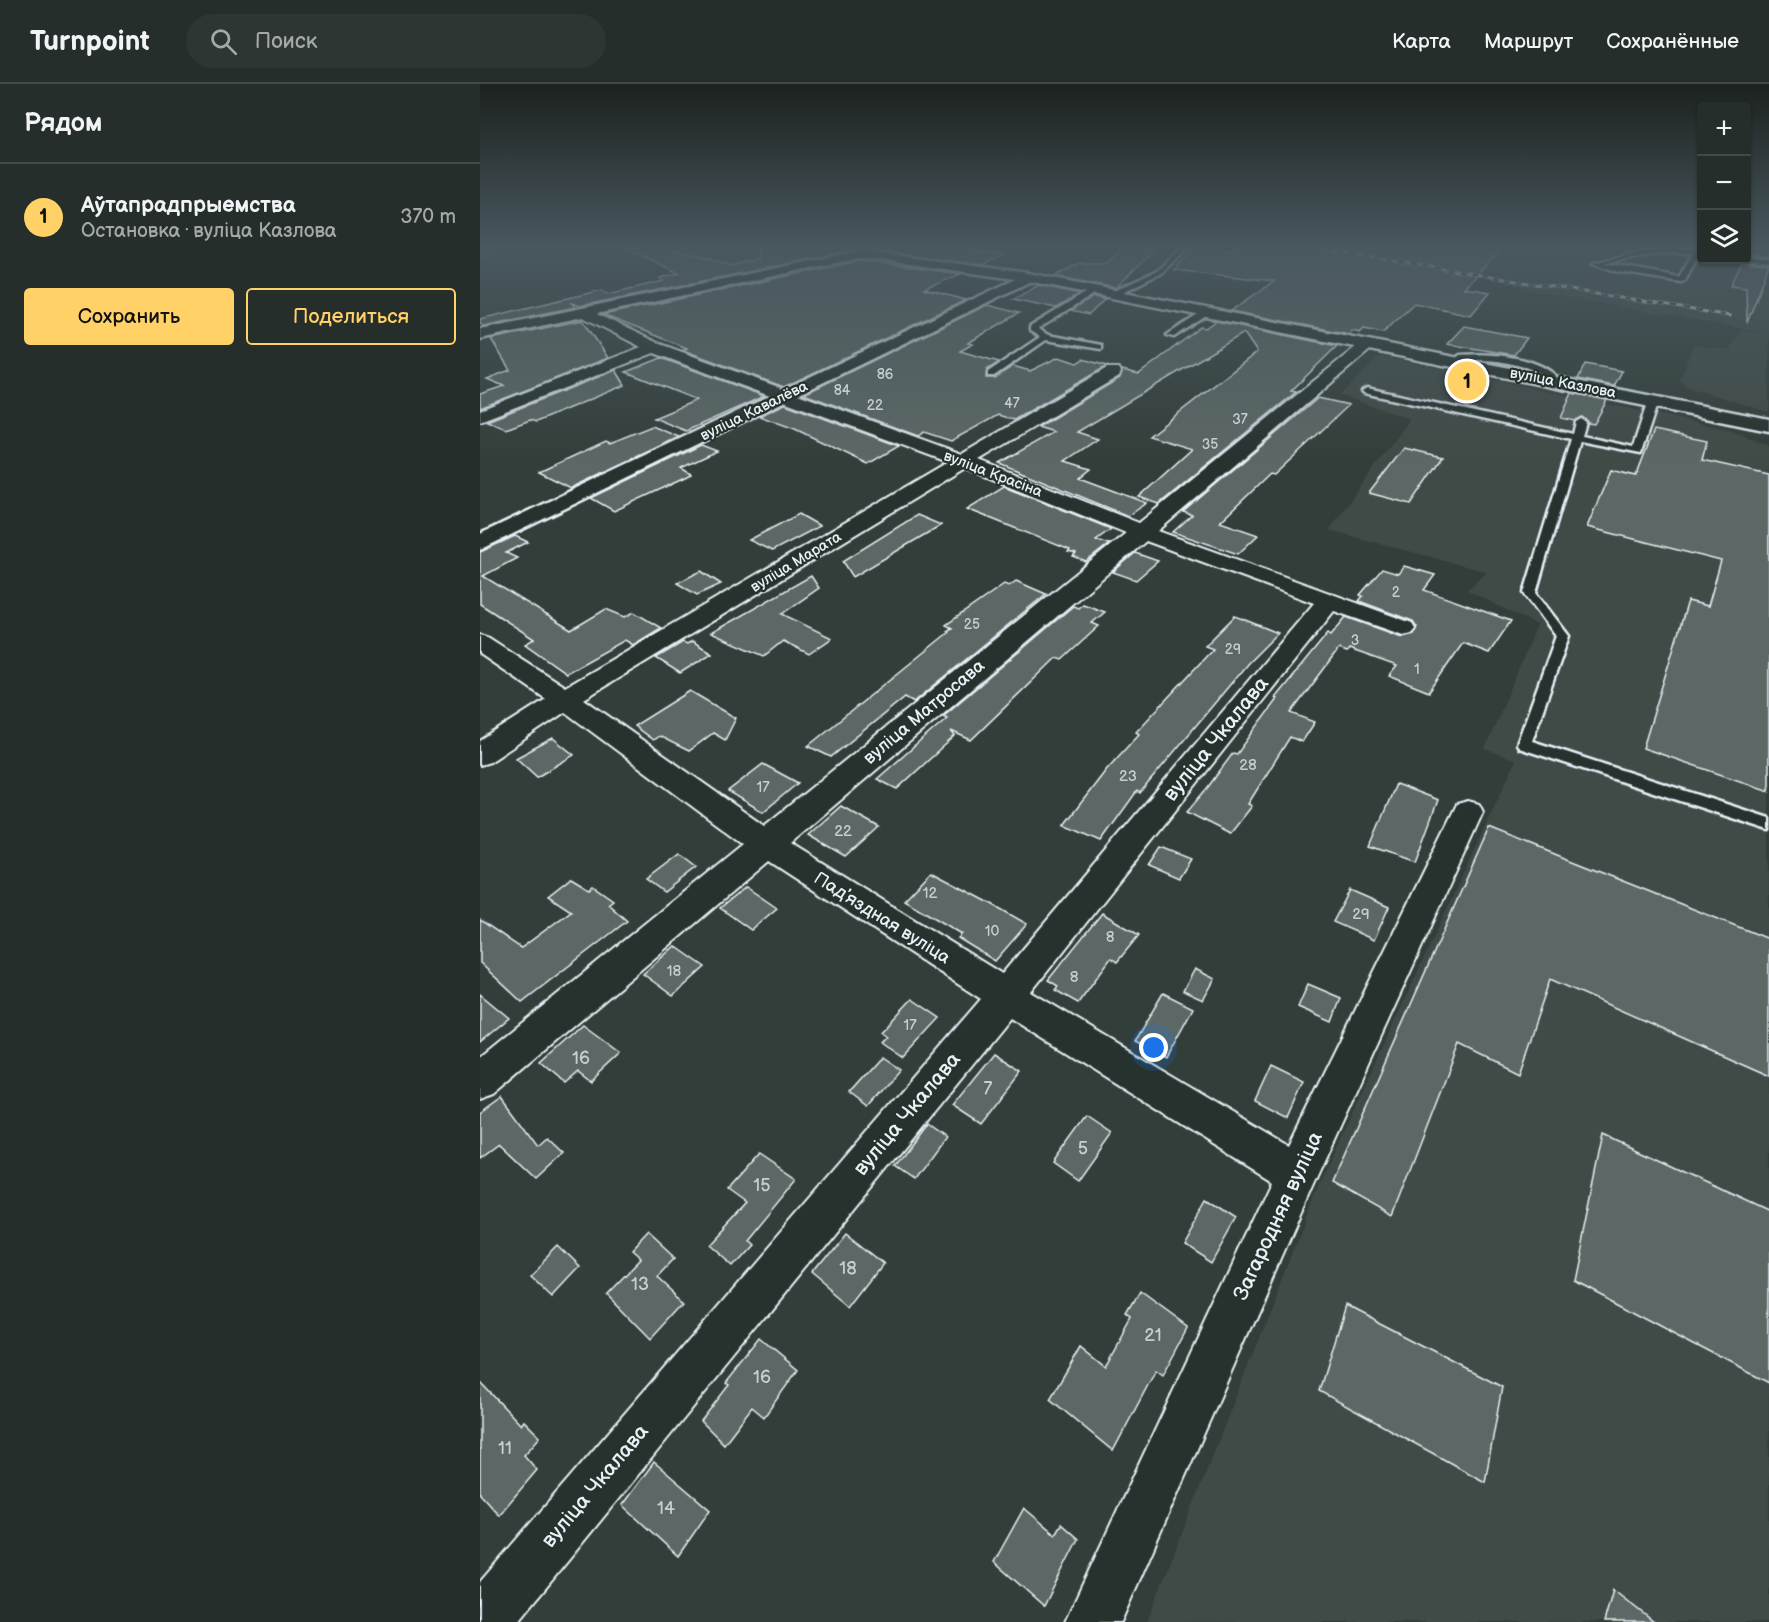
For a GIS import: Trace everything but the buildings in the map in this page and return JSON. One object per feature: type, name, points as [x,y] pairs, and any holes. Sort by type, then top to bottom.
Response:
[{"type":"main road","name":"вуліца Казлова","points":[[480,334],[557,319]]},
{"type":"main road","name":"вуліца Кавалёва","points":[[480,543],[942,319]]},
{"type":"main road","name":"вуліца Казлова","points":[[1237,319],[1769,425]]},
{"type":"street","name":"вуліца Красіна","points":[[598,319],[654,347],[964,461],[1142,532],[1403,628]]},
{"type":"street","name":"вуліца Матросава","points":[[480,1081],[1369,344]]},
{"type":"street","points":[[480,416],[654,347]]},
{"type":"street","name":"вуліца Марата","points":[[480,755],[565,699],[1113,372]]},
{"type":"street","name":"вуліца Чкалава","points":[[482,1622],[1006,996],[1328,602]]},
{"type":"street","name":"Падʼяздная вуліца","points":[[480,643],[565,699],[765,843],[1006,996],[1297,1173]]},
{"type":"street","name":"Загародняя вуліца","points":[[1093,1622],[1297,1173],[1468,812]]},
{"type":"lane","points":[[1052,319],[1033,329],[1045,337],[1098,347]]},
{"type":"lane","points":[[1171,335],[1198,319]]},
{"type":"lane","points":[[991,374],[1045,337]]},
{"type":"lane","points":[[1367,391],[1637,451],[1653,401]]},
{"type":"lane","points":[[1581,422],[1530,593],[1563,636],[1524,744],[1769,824]]},
{"type":"shaded area","points":[[1687,319],[1769,319],[1769,333]]},
{"type":"shaded area","points":[[1741,330],[1769,334],[1769,412],[1687,387],[1680,380],[1693,345],[1729,350]]},
{"type":"shaded area","points":[[1380,356],[1727,429],[1769,446],[1769,1622],[1147,1622],[1321,1180],[1516,760],[1485,749],[1537,625],[1467,590],[1487,572],[1329,530],[1410,419],[1340,395]]},
{"type":"place","name":"Аўтапрадпрыемства","points":[[1467,381]]}]
